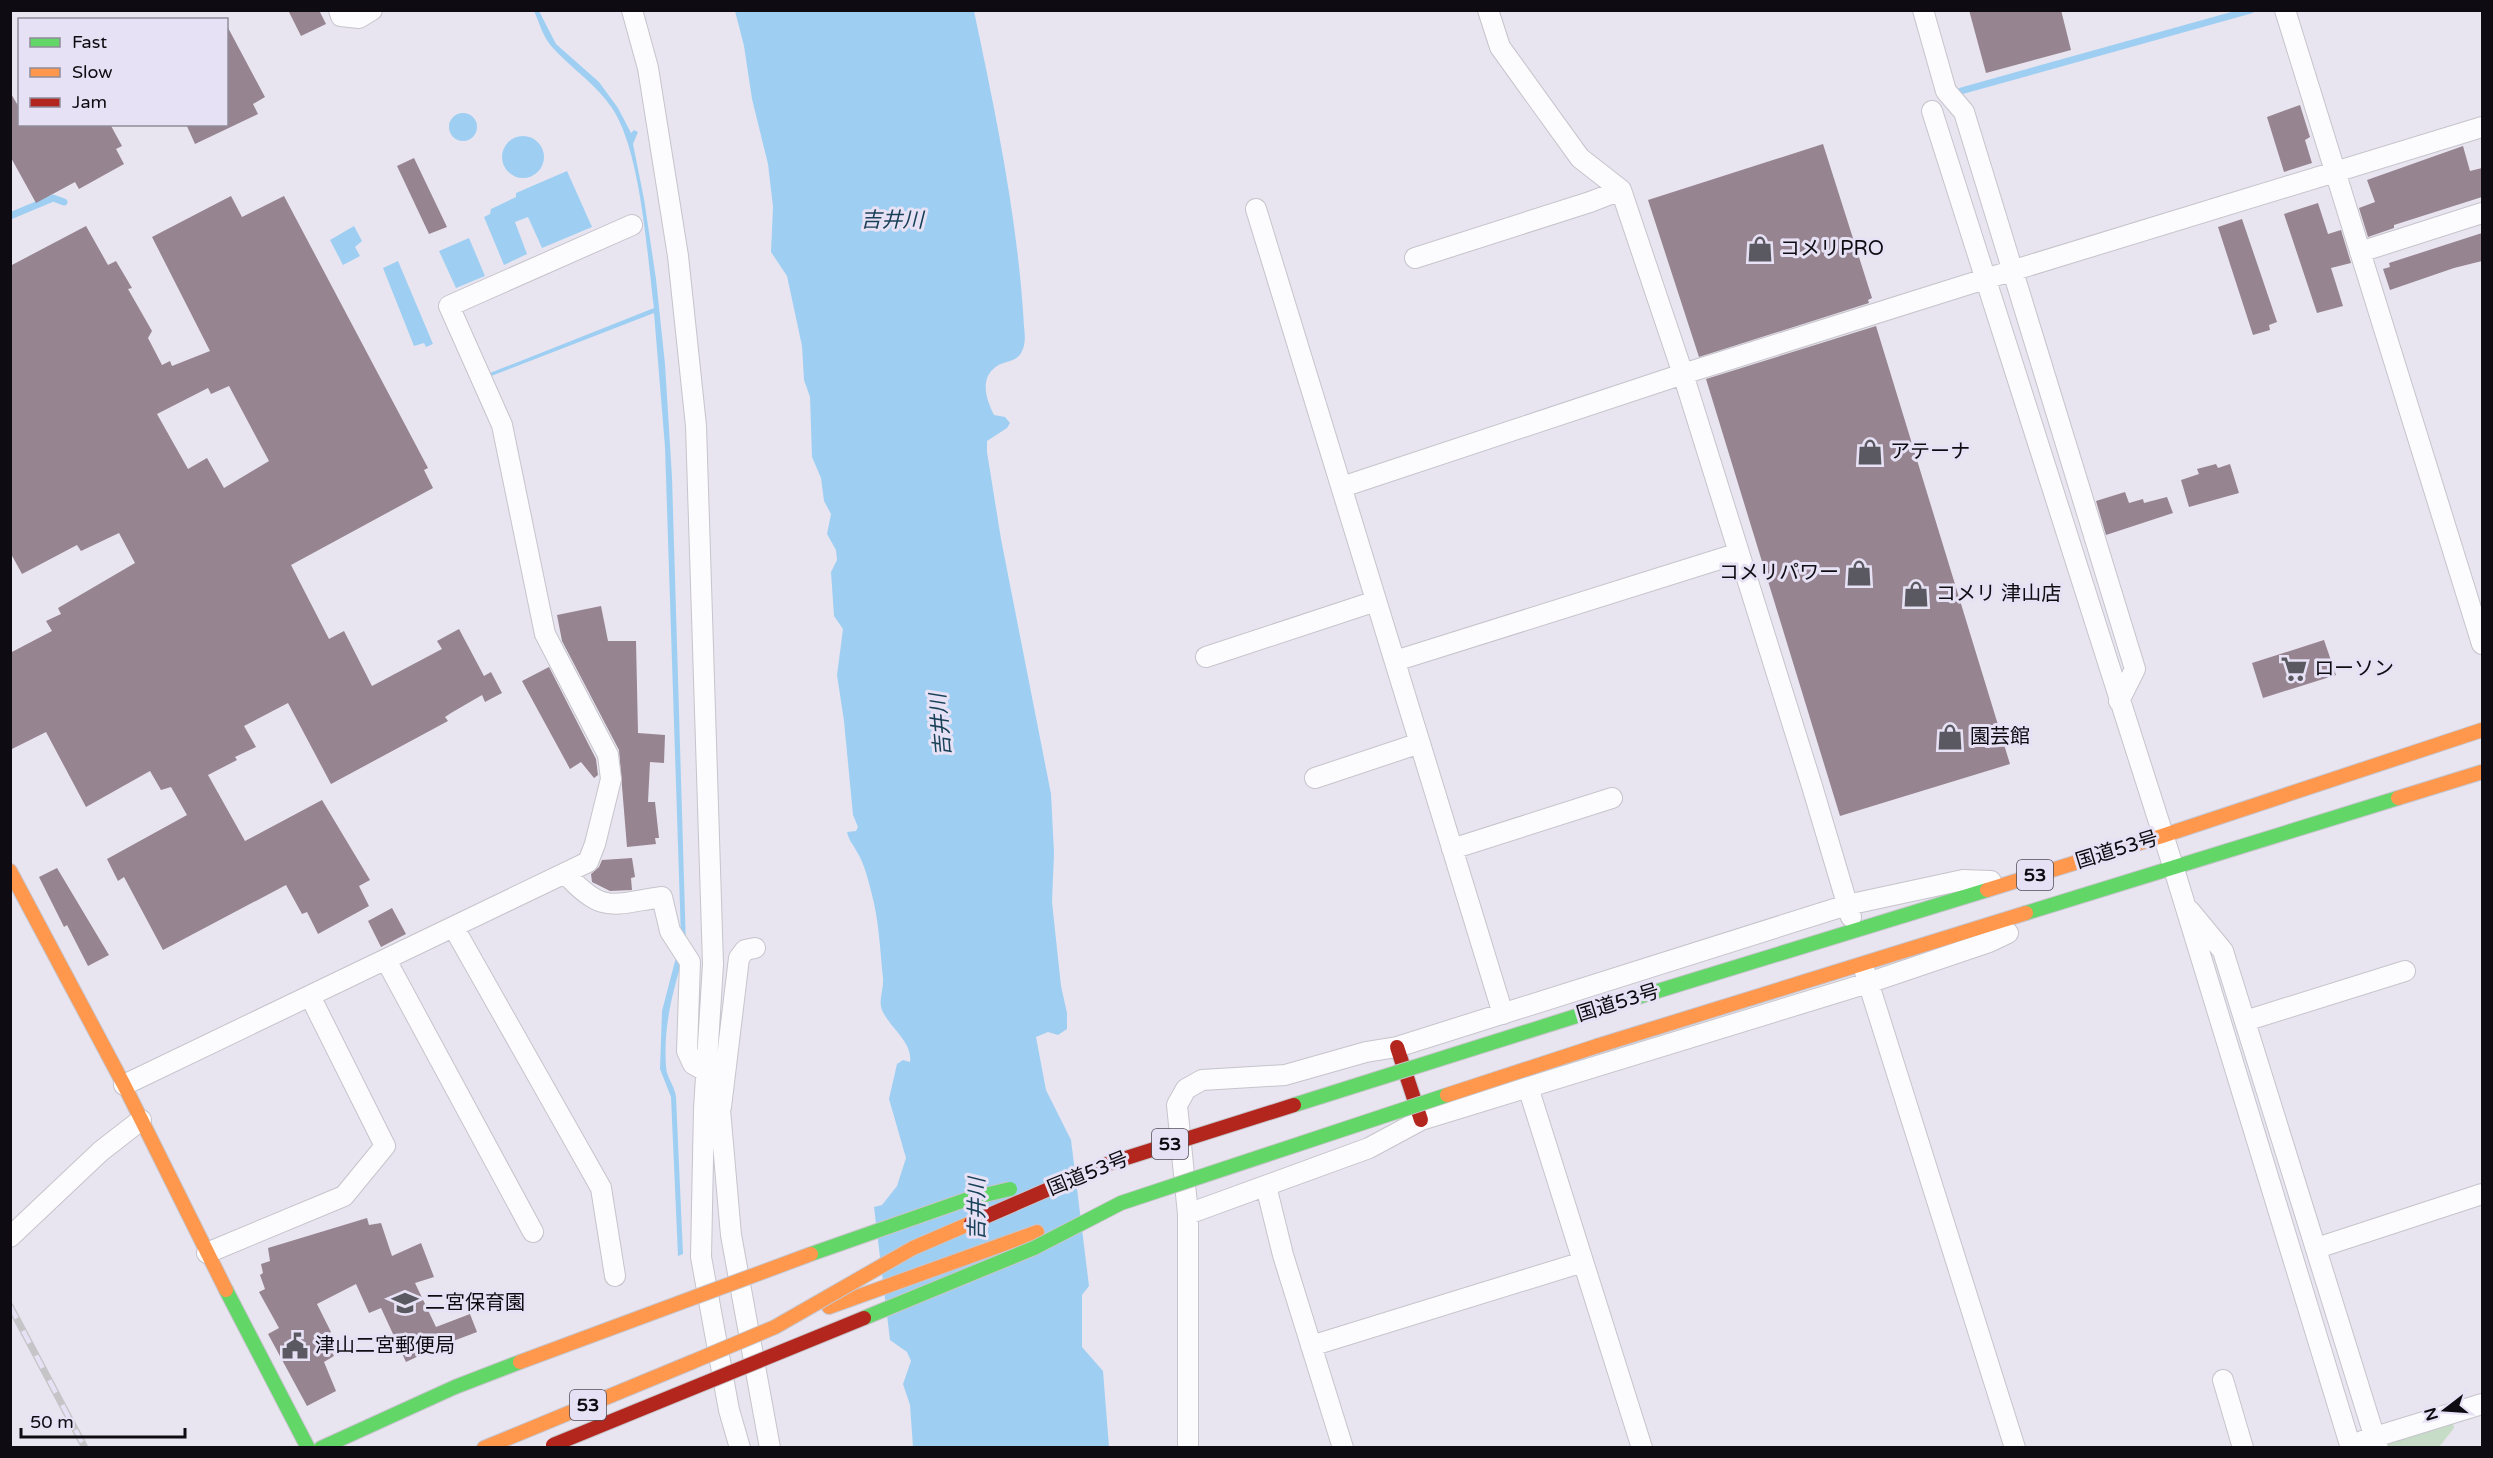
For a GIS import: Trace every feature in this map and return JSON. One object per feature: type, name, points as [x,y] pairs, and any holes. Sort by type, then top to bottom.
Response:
[{"type":"main road","name":"国道53号","points":[[484,1448],[775,1327],[943,1264],[1597,1046],[1862,945],[2016,881],[2162,836],[2482,730]]},
{"type":"main road","name":"国道53号","points":[[775,1327],[914,1248],[1104,1166],[1639,997],[2086,895],[2482,772]]},
{"type":"main road","points":[[10,871],[124,1085],[207,1253],[308,1448]]},
{"type":"main road","points":[[1844,955],[1862,945]]},
{"type":"main road","points":[[1639,997],[1723,985],[1755,976]]},
{"type":"main road","points":[[1397,1047],[1421,1120]]},
{"type":"main road","points":[[321,1448],[455,1387],[833,1246],[968,1199],[1104,1166]]},
{"type":"main road","points":[[550,1446],[1034,1248],[1121,1203]]},
{"type":"street","points":[[339,10],[341,16],[359,18],[372,10]]},
{"type":"street","points":[[632,10],[648,68],[678,256],[696,426],[713,964],[704,1109],[701,1257],[729,1410],[740,1448]]},
{"type":"street","points":[[1488,10],[1500,47],[1580,158],[1621,190],[1683,374],[1847,905],[1862,945],[1868,983],[2015,1448]]},
{"type":"street","points":[[1923,10],[1946,91],[1964,112],[2135,669],[2119,701]]},
{"type":"street","points":[[2285,10],[2482,644]]},
{"type":"street","points":[[1932,111],[2174,868],[2347,1447],[2376,1442],[2482,1404]]},
{"type":"street","points":[[1341,487],[1683,374],[2013,270],[2482,127]]},
{"type":"street","points":[[1415,258],[1621,190]]},
{"type":"street","points":[[1256,209],[1503,1014]]},
{"type":"street","points":[[2360,252],[2482,213]]},
{"type":"street","points":[[124,1085],[588,862],[595,844],[611,779],[608,755],[545,634],[502,425],[449,306],[632,225]]},
{"type":"street","points":[[1395,661],[1739,553]]},
{"type":"street","points":[[1206,657],[1376,601]]},
{"type":"street","points":[[1315,778],[1420,743]]},
{"type":"street","points":[[1452,849],[1612,798]]},
{"type":"street","points":[[565,873],[581,891],[594,901],[601,903],[662,897],[670,931],[690,962],[687,1051],[693,1064],[707,1072],[720,1110]]},
{"type":"street","points":[[1188,1448],[1188,1214],[1177,1105],[1186,1089],[1202,1080],[1285,1075],[1366,1052],[1397,1047],[1847,905],[1963,880],[2016,881]]},
{"type":"street","points":[[1188,1214],[1370,1148],[1421,1120],[1868,983],[1989,942],[2086,895]]},
{"type":"street","points":[[2185,905],[2223,951],[2376,1442]]},
{"type":"street","points":[[454,928],[601,1188],[615,1276]]},
{"type":"street","points":[[755,948],[745,950],[739,958],[720,1110],[731,1235],[770,1448]]},
{"type":"street","points":[[386,960],[532,1232]]},
{"type":"street","points":[[2245,1021],[2405,971]]},
{"type":"street","points":[[207,1253],[344,1196],[385,1146],[310,996]]},
{"type":"street","points":[[1528,1087],[1642,1448]]},
{"type":"street","points":[[10,1237],[101,1150],[141,1120]]},
{"type":"street","points":[[1266,1186],[1283,1255],[1343,1448]]},
{"type":"street","points":[[2317,1248],[2482,1194]]},
{"type":"street","points":[[1311,1346],[1583,1262]]},
{"type":"street","points":[[2223,1380],[2243,1448]]},
{"type":"green space","points":[[2453,1423],[2454,1428],[2439,1447],[2387,1447],[2386,1444]]},
{"type":"water","points":[[534,11],[539,11],[556,44],[599,82],[618,108],[631,133],[634,130],[638,132],[633,144],[656,279],[665,364],[672,477],[686,947],[670,1006],[666,1035],[666,1070],[676,1097],[683,1254],[678,1256],[671,1097],[660,1069],[662,1011],[681,938],[665,447],[654,313],[486,378],[485,375],[654,308],[641,204],[630,150],[622,127],[606,99],[549,43]]},
{"type":"water","name":"吉井川","points":[[735,11],[974,11],[998,128],[1011,207],[1025,336],[1024,347],[1019,356],[997,366],[988,376],[987,396],[994,415],[1005,417],[1010,423],[1007,428],[987,441],[987,452],[1001,539],[1051,794],[1054,853],[1052,902],[1061,986],[1067,1013],[1067,1029],[1058,1035],[1048,1032],[1036,1037],[1046,1090],[1071,1140],[1089,1286],[1082,1295],[1082,1347],[1103,1371],[1109,1447],[913,1447],[910,1405],[903,1384],[911,1361],[907,1352],[890,1340],[874,1207],[882,1205],[897,1186],[906,1158],[889,1099],[897,1064],[903,1060],[910,1062],[910,1055],[904,1041],[882,1010],[883,978],[876,912],[864,866],[847,832],[856,831],[858,827],[853,815],[837,675],[843,629],[834,616],[831,572],[837,560],[836,550],[827,534],[831,514],[824,501],[821,478],[812,457],[810,397],[804,380],[802,346],[787,276],[771,252],[773,207],[768,164],[752,99],[744,46]]},
{"type":"water","points":[[463,113],[473,117],[477,127],[473,137],[463,141],[453,137],[449,127],[453,117]]},
{"type":"water","points":[[523,136],[538,142],[544,157],[538,172],[523,178],[508,172],[502,157],[508,142]]},
{"type":"water","points":[[567,171],[592,227],[542,248],[528,217],[515,222],[527,254],[504,265],[484,217],[490,214],[491,209],[516,197],[516,193]]},
{"type":"water","points":[[354,226],[362,241],[355,247],[360,256],[343,265],[330,240]]},
{"type":"water","points":[[469,238],[485,276],[456,288],[439,251]]},
{"type":"water","points":[[398,261],[433,344],[426,347],[424,343],[414,346],[383,268]]},
{"type":"building","points":[[288,10],[319,10],[326,24],[301,36]]},
{"type":"building","points":[[1969,10],[2061,10],[2071,50],[1986,73]]},
{"type":"building","points":[[228,28],[265,97],[253,104],[258,114],[195,144],[187,126],[228,126]]},
{"type":"building","points":[[10,92],[18,106],[18,126],[111,126],[122,146],[116,149],[124,164],[79,189],[75,182],[36,203],[10,156]]},
{"type":"building","points":[[2300,105],[2310,137],[2305,140],[2312,163],[2284,172],[2267,117]]},
{"type":"building","name":"コメリPRO","points":[[1823,144],[1872,298],[1868,300],[1869,303],[1699,357],[1648,200]]},
{"type":"building","points":[[2463,146],[2470,171],[2482,168],[2482,197],[2394,225],[2394,228],[2368,237],[2359,208],[2375,202],[2367,180]]},
{"type":"building","points":[[414,158],[447,227],[429,234],[397,166]]},
{"type":"building","points":[[231,196],[242,217],[284,196],[428,468],[424,470],[433,488],[291,565],[329,639],[344,631],[372,686],[442,649],[437,641],[459,629],[484,676],[491,672],[502,693],[485,702],[482,695],[445,717],[448,721],[331,784],[288,703],[244,726],[256,747],[235,757],[237,760],[208,775],[245,841],[322,800],[370,880],[359,886],[369,906],[318,934],[307,912],[302,914],[286,885],[163,950],[124,877],[118,881],[107,859],[187,815],[171,787],[161,790],[150,771],[86,807],[46,732],[10,750],[10,653],[52,631],[46,621],[61,614],[58,608],[135,563],[119,533],[81,551],[77,545],[22,574],[10,552],[10,266],[86,226],[108,265],[116,261],[132,288],[128,289],[152,331],[148,338],[162,365],[170,361],[172,366],[210,351],[152,237]],"holes":[[[229,386],[269,461],[224,488],[207,458],[188,469],[157,414],[208,388],[211,394]]]},
{"type":"building","points":[[2318,203],[2328,234],[2341,230],[2351,263],[2331,268],[2343,306],[2317,313],[2284,214]]},
{"type":"building","points":[[2242,219],[2277,322],[2269,325],[2270,330],[2253,335],[2218,227]]},
{"type":"building","points":[[2482,233],[2482,261],[2390,290],[2383,269],[2390,267],[2389,263]]},
{"type":"building","name":"コメリパワー","points":[[1876,326],[2010,764],[1840,816],[1706,379]]},
{"type":"building","points":[[2216,464],[2218,468],[2230,464],[2239,493],[2189,507],[2181,480],[2199,474],[2197,469]]},
{"type":"building","points":[[2125,492],[2129,503],[2143,499],[2144,503],[2167,497],[2173,513],[2106,535],[2096,501]]},
{"type":"building","points":[[601,606],[608,641],[636,641],[638,733],[665,735],[664,763],[650,762],[648,802],[655,802],[659,838],[655,838],[656,844],[627,847],[619,750],[562,641],[557,615]]},
{"type":"building","name":"ローソン","points":[[2324,640],[2336,675],[2263,698],[2252,663]]},
{"type":"building","points":[[549,667],[596,759],[598,775],[594,778],[581,762],[570,769],[522,681]]},
{"type":"building","points":[[632,858],[635,877],[631,878],[632,890],[610,891],[592,882],[591,874],[599,867],[602,860]]},
{"type":"building","points":[[57,868],[109,955],[88,966],[67,925],[64,927],[39,877]]},
{"type":"building","points":[[392,908],[406,934],[381,947],[368,921]]},
{"type":"building","points":[[367,1218],[369,1225],[381,1223],[392,1256],[421,1243],[434,1277],[415,1283],[436,1327],[470,1314],[477,1332],[406,1362],[381,1308],[369,1313],[356,1284],[317,1304],[331,1332],[323,1337],[334,1356],[324,1362],[336,1391],[307,1406],[268,1334],[279,1328],[259,1292],[265,1289],[260,1275],[263,1273],[261,1264],[270,1261],[268,1248]]},
{"type":"waterway","points":[[1961,91],[2251,10]]},
{"type":"waterway","points":[[10,216],[53,198],[64,202]]},
{"type":"railway","points":[[10,1306],[85,1448]]},
{"type":"traffic: fast","points":[[2026,913],[2398,798]]},
{"type":"traffic: fast","points":[[1586,1013],[1987,890]]},
{"type":"traffic: fast","points":[[1294,1105],[1586,1013]]},
{"type":"traffic: fast","points":[[864,1318],[1034,1248],[1121,1203],[1447,1095]]},
{"type":"traffic: fast","points":[[811,1254],[968,1199],[1010,1189]]},
{"type":"traffic: fast","points":[[226,1290],[308,1448]]},
{"type":"traffic: fast","points":[[321,1448],[455,1387],[520,1362]]},
{"type":"traffic: slow","points":[[1987,890],[2162,836],[2482,730]]},
{"type":"traffic: slow","points":[[2398,798],[2482,772]]},
{"type":"traffic: slow","points":[[10,871],[124,1085],[226,1290]]},
{"type":"traffic: slow","points":[[1597,1046],[2026,913]]},
{"type":"traffic: slow","points":[[1447,1095],[1597,1046]]},
{"type":"traffic: slow","points":[[692,1362],[775,1327],[913,1248],[971,1223]]},
{"type":"traffic: slow","points":[[829,1307],[1037,1232]]},
{"type":"traffic: slow","points":[[520,1362],[811,1254]]},
{"type":"traffic: slow","points":[[484,1448],[692,1362]]},
{"type":"traffic: jam","points":[[1397,1047],[1421,1120]]},
{"type":"traffic: jam","points":[[971,1223],[1104,1165],[1294,1105]]},
{"type":"traffic: jam","points":[[553,1445],[864,1318]]},
{"type":"place","name":"コメリPRO","points":[[1760,249]]},
{"type":"place","name":"アテーナ","points":[[1870,452]]},
{"type":"place","name":"コメリパワー","points":[[1859,573]]},
{"type":"place","name":"コメリ 津山店","points":[[1916,594]]},
{"type":"place","name":"ローソン","points":[[2294,669]]},
{"type":"place","name":"園芸館","points":[[1950,737]]},
{"type":"place","name":"二宮保育園","points":[[405,1303]]},
{"type":"place","name":"津山二宮郵便局","points":[[295,1346]]}]
